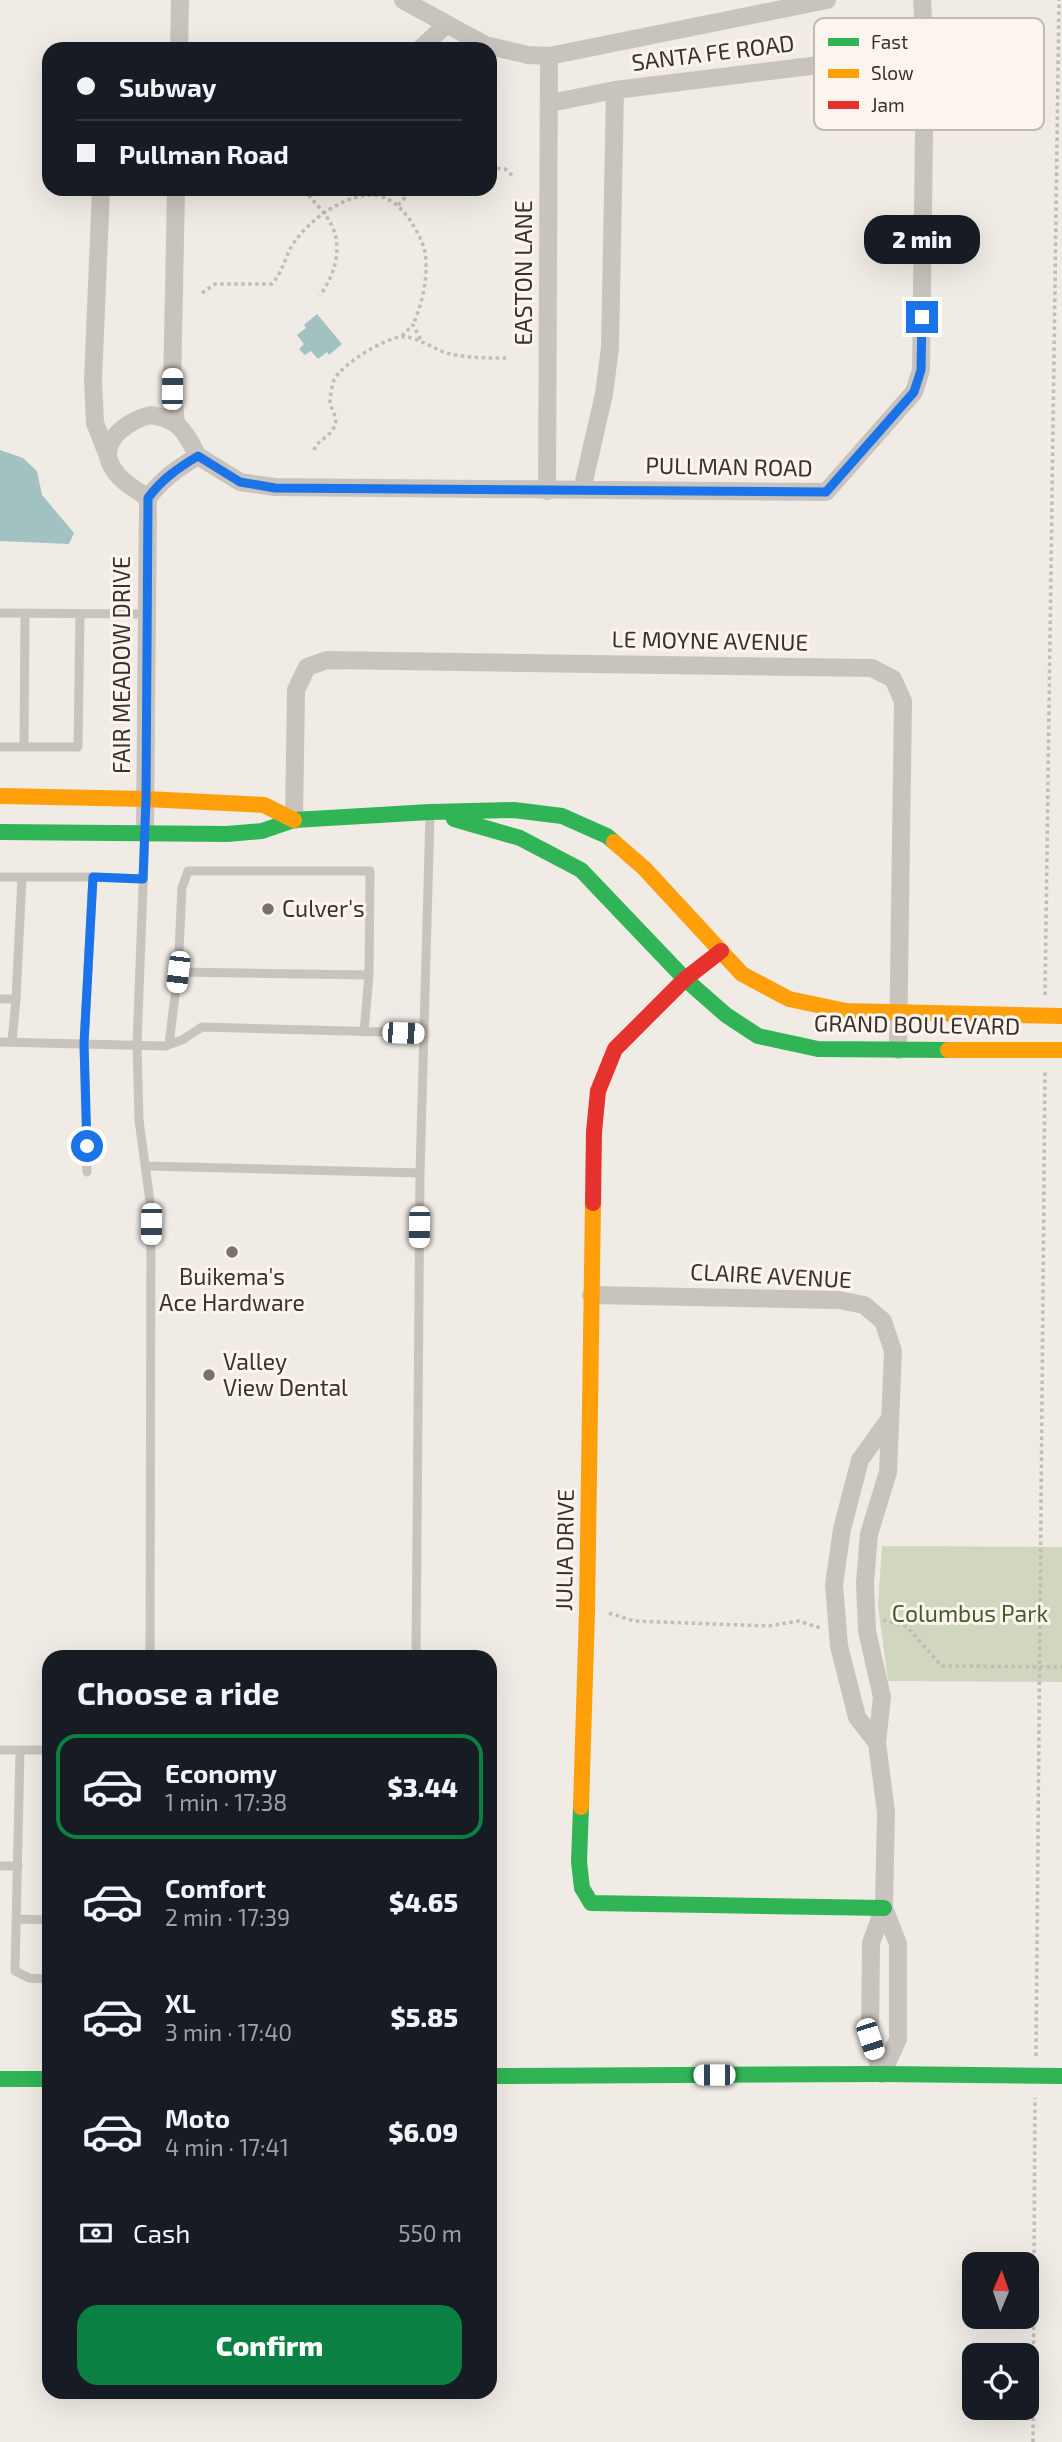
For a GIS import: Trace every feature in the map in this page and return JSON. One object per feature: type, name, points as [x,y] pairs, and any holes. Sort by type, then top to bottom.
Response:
[{"type":"street","points":[[179,42],[180,0]]},
{"type":"street","name":"SANTA FE ROAD","points":[[403,0],[480,42]]},
{"type":"street","name":"SANTA FE ROAD","points":[[497,48],[519,54],[549,56],[827,0]]},
{"type":"street","name":"PULLMAN ROAD","points":[[922,0],[923,18]]},
{"type":"street","points":[[428,42],[447,24]]},
{"type":"street","name":"EASTON LANE","points":[[547,491],[549,56]]},
{"type":"street","name":"SANTA FE ROAD","points":[[550,103],[615,90],[814,66]]},
{"type":"street","points":[[582,490],[604,394],[610,348],[615,90]]},
{"type":"street","name":"PULLMAN ROAD","points":[[198,456],[240,482],[275,488],[826,492],[914,392],[921,370],[924,130]]},
{"type":"street","points":[[101,196],[93,380],[95,423],[109,459],[123,482],[148,498],[167,476],[198,456],[186,432],[176,422],[150,415],[126,424],[111,446],[109,459]]},
{"type":"street","points":[[176,196],[172,389],[176,422]]},
{"type":"street","name":"FAIR MEADOW DRIVE","points":[[145,832],[148,498]]},
{"type":"street","name":"LE MOYNE AVENUE","points":[[294,820],[296,690],[307,667],[327,660],[872,668],[893,679],[903,701],[898,1050]]},
{"type":"street","name":"GRAND BOULEVARD","points":[[0,796],[264,805],[294,820]]},
{"type":"street","name":"GRAND BOULEVARD","points":[[0,832],[216,834],[262,831],[294,820],[430,812],[514,810],[562,817],[607,836],[644,868],[742,974],[789,999],[846,1011],[1062,1016]]},
{"type":"street","name":"GRAND BOULEVARD","points":[[430,812],[520,838],[582,870],[685,979],[726,1015],[758,1036],[818,1049],[1062,1050]]},
{"type":"street","name":"JULIA DRIVE","points":[[721,951],[685,979],[636,1025],[615,1049],[598,1091],[594,1132],[587,1612],[579,1862],[582,1888],[591,1903],[612,1905],[884,1908]]},
{"type":"street","name":"CLAIRE AVENUE","points":[[591,1295],[839,1300],[864,1305],[883,1321],[893,1351],[888,1420],[888,1472],[869,1534],[865,1583],[867,1631],[881,1697],[877,1743],[886,1812],[884,1908],[871,1943],[870,2039],[882,2074]]},
{"type":"street","name":"CLAIRE AVENUE","points":[[877,1743],[857,1717],[839,1646],[834,1585],[842,1529],[860,1461],[888,1420]]},
{"type":"street","name":"CLAIRE AVENUE","points":[[882,2074],[898,2039],[898,1944],[884,1908]]},
{"type":"street","points":[[497,2076],[1062,2076]]},
{"type":"street","points":[[0,2080],[42,2079]]},
{"type":"lane","points":[[0,613],[146,614]]},
{"type":"lane","points":[[24,747],[25,613]]},
{"type":"lane","points":[[0,747],[78,747],[80,614]]},
{"type":"lane","points":[[416,1650],[419,1173],[430,812]]},
{"type":"lane","points":[[145,832],[137,1045],[139,1120],[151,1209],[150,1650]]},
{"type":"lane","points":[[169,1044],[178,972],[182,888],[188,871],[370,871],[369,975],[364,1031]]},
{"type":"lane","points":[[0,877],[143,879]]},
{"type":"lane","points":[[12,1042],[22,877]]},
{"type":"lane","points":[[87,1172],[84,1044],[93,877]]},
{"type":"lane","points":[[178,972],[369,975]]},
{"type":"lane","points":[[0,999],[16,999]]},
{"type":"lane","points":[[0,1042],[169,1044],[182,1040],[202,1027],[422,1033]]},
{"type":"lane","points":[[146,1166],[419,1173]]},
{"type":"lane","points":[[0,1751],[42,1750]]},
{"type":"lane","points":[[20,1751],[15,1970],[29,1978],[42,1979]]},
{"type":"lane","points":[[0,1866],[18,1866]]},
{"type":"lane","points":[[17,1919],[42,1920]]},
{"type":"path","points":[[497,168],[505,169],[514,177]]},
{"type":"path","points":[[310,196],[332,225],[337,240],[337,256],[329,281],[320,295]]},
{"type":"path","points":[[202,293],[215,284],[272,284],[295,241],[324,214],[350,199],[362,196],[388,198],[398,205],[414,227],[425,254],[421,302],[413,326],[400,337],[363,353],[340,370],[334,380],[330,403],[335,412],[336,424],[315,445],[314,450]]},
{"type":"path","points":[[398,205],[407,196]]},
{"type":"path","points":[[413,326],[422,342]]},
{"type":"path","points":[[400,337],[456,355],[509,358]]},
{"type":"path","points":[[1033,2442],[1035,2076]]},
{"type":"green space","name":"Columbus Park","points":[[882,1546],[1062,1547],[1062,1682],[888,1681],[878,1606]]},
{"type":"water","points":[[317,314],[342,344],[329,355],[327,352],[318,359],[311,351],[305,355],[299,349],[304,344],[297,335]]},
{"type":"water","points":[[0,450],[23,458],[37,471],[42,495],[74,533],[69,544],[0,541]]},
{"type":"traffic: fast","points":[[0,832],[227,834],[262,831],[294,820],[514,810],[562,816],[607,836],[614,842]]},
{"type":"traffic: fast","points":[[454,819],[520,838],[581,870],[685,979],[726,1015],[758,1036],[818,1049],[948,1050]]},
{"type":"traffic: fast","points":[[581,1807],[579,1862],[582,1888],[591,1903],[884,1908]]},
{"type":"traffic: fast","points":[[497,2076],[1062,2076]]},
{"type":"traffic: fast","points":[[0,2079],[42,2079]]},
{"type":"traffic: slow","points":[[0,796],[264,805],[294,820]]},
{"type":"traffic: slow","points":[[614,842],[644,868],[742,974],[789,999],[846,1011],[1062,1016]]},
{"type":"traffic: slow","points":[[948,1050],[1062,1050]]},
{"type":"traffic: slow","points":[[581,1807],[587,1612],[593,1203]]},
{"type":"traffic: jam","points":[[593,1203],[594,1132],[598,1091],[615,1049],[685,979],[721,951]]},
{"type":"place","name":"Culver's","points":[[268,909]]},
{"type":"place","name":"Buikema's Ace Hardware","points":[[232,1252]]},
{"type":"place","name":"Valley View Dental","points":[[209,1375]]},
{"type":"route","points":[[87,1146],[84,1044],[93,877],[143,879],[148,498],[160,482],[198,456],[240,482],[275,488],[826,492],[914,392],[921,370],[922,317]]}]
